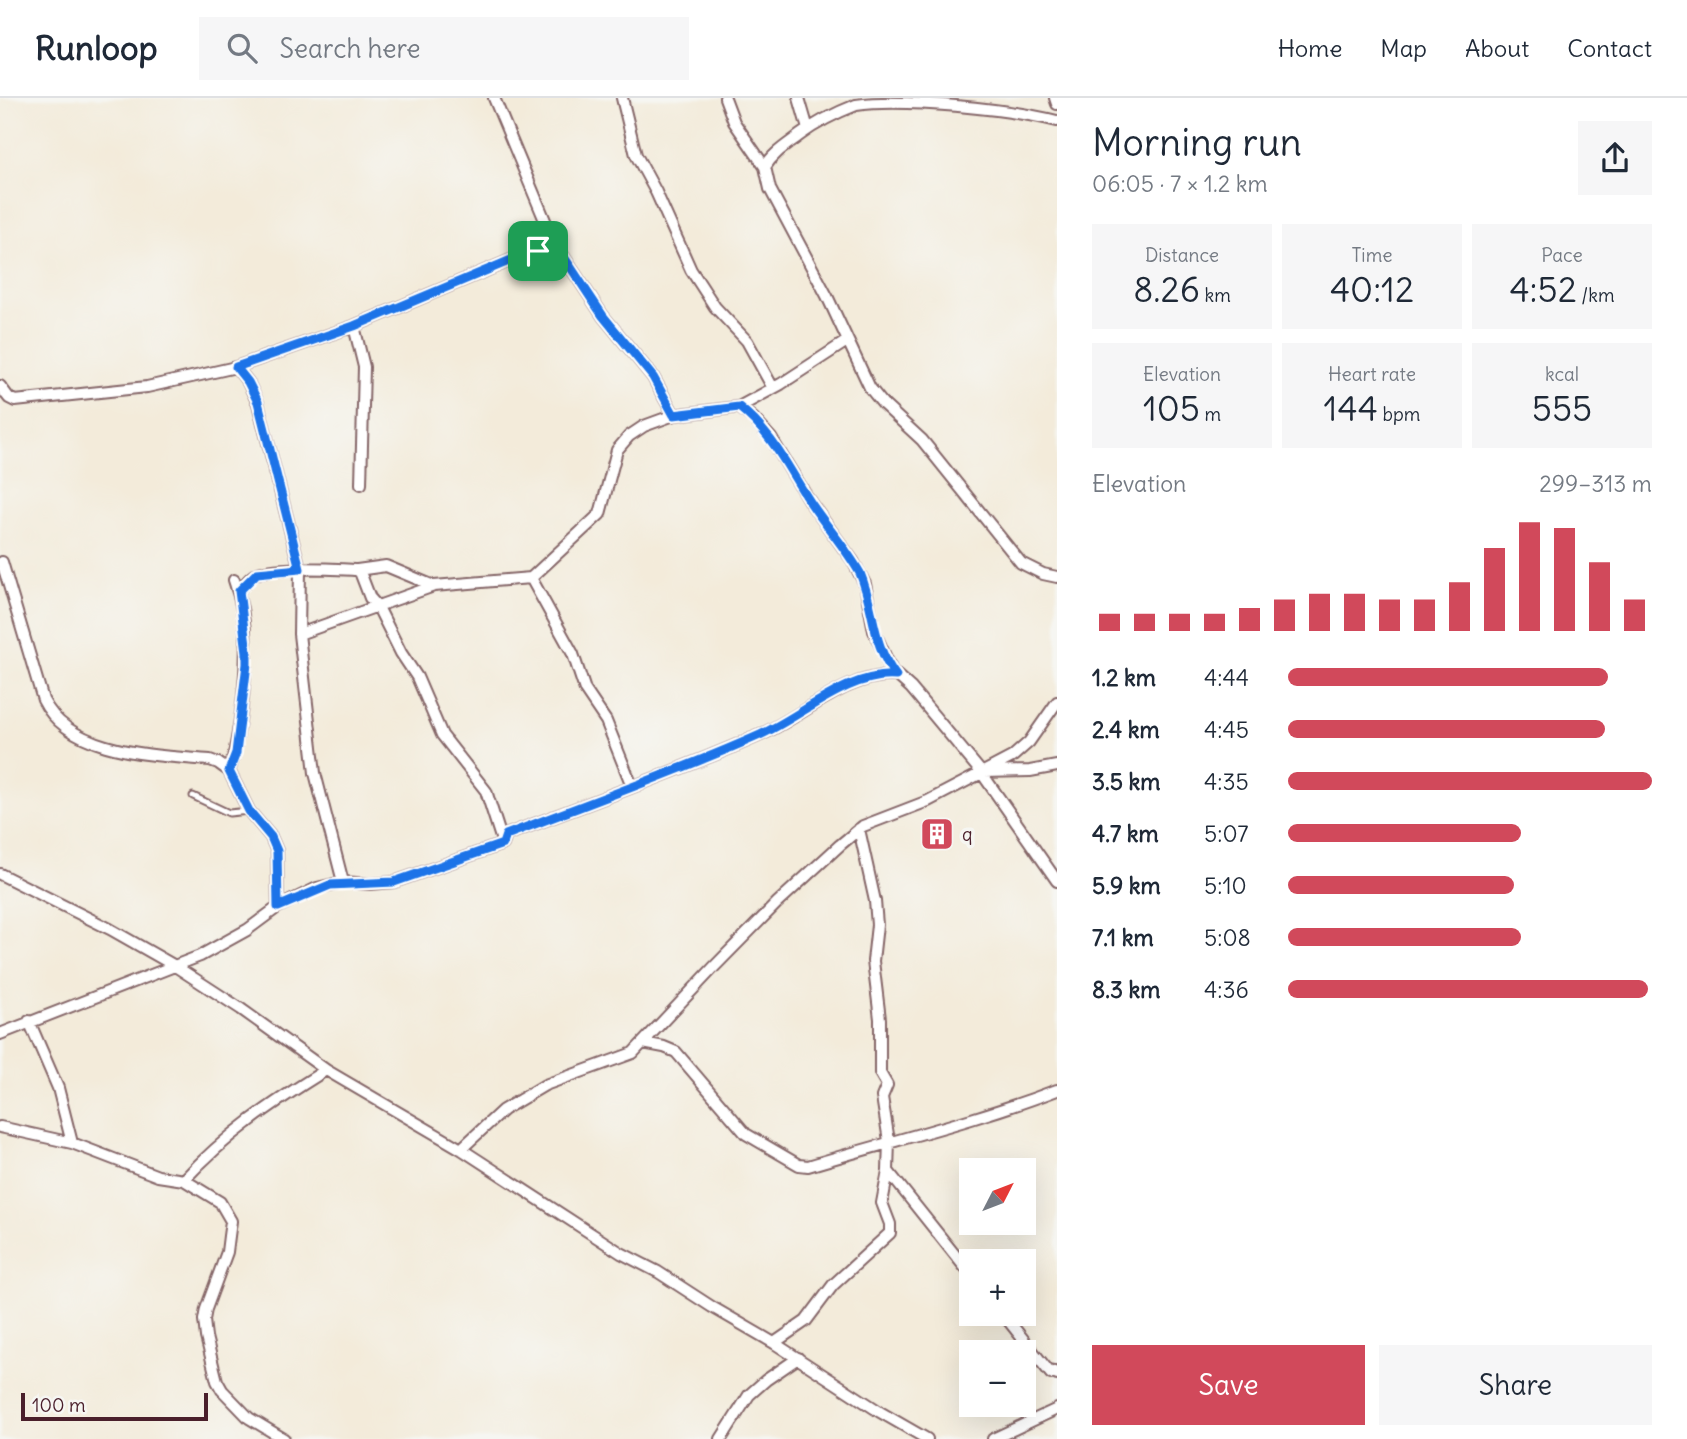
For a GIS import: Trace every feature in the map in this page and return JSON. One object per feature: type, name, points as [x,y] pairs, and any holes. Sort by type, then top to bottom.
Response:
[{"type":"street","points":[[494,98],[554,242],[603,316],[653,377],[674,415]]},
{"type":"street","points":[[622,98],[636,155],[691,270],[715,307],[747,341],[773,388]]},
{"type":"street","points":[[725,98],[734,122],[765,167],[770,189],[876,396],[922,440],[1021,563],[1043,574],[1057,577]]},
{"type":"street","points":[[799,98],[808,129]]},
{"type":"street","points":[[1055,98],[1057,104]]},
{"type":"street","points":[[765,167],[774,154],[808,129],[858,104],[887,99],[932,100],[1023,113],[1057,121]]},
{"type":"street","points":[[0,386],[9,398],[15,401],[148,387],[236,367],[354,326],[554,242]]},
{"type":"street","points":[[354,326],[364,367],[360,484]]},
{"type":"street","points":[[299,634],[434,586],[531,578],[600,514],[617,450],[629,436],[644,426],[674,415],[739,407],[847,341]]},
{"type":"street","points":[[236,367],[248,382],[258,402],[300,569],[299,634],[315,773],[343,883]]},
{"type":"street","points":[[739,407],[771,438],[810,502],[857,567],[865,584],[874,631],[896,676],[911,688],[981,772],[1057,881]]},
{"type":"street","points":[[2,562],[43,700],[54,718],[82,737],[125,751],[210,760],[229,771],[249,811],[271,837],[277,851],[278,907]]},
{"type":"street","points":[[239,591],[257,573],[300,569],[357,570],[386,566],[434,586]]},
{"type":"street","points":[[357,570],[362,574],[369,594],[417,677],[442,735],[486,791],[503,844]]},
{"type":"street","points":[[531,578],[573,654],[585,690],[606,721],[632,786]]},
{"type":"street","points":[[229,771],[236,753],[247,664],[239,591],[234,580]]},
{"type":"street","points":[[503,844],[506,835],[758,736],[859,682],[885,675],[896,676]]},
{"type":"street","points":[[461,1149],[503,1110],[545,1085],[634,1053],[690,991],[777,903],[859,829],[890,814],[928,801],[1012,757],[1029,741],[1057,702]]},
{"type":"street","points":[[981,772],[1030,771],[1057,766]]},
{"type":"street","points":[[774,1343],[806,1321],[833,1285],[890,1233],[890,1224],[882,1203],[888,1171],[889,1141],[882,1097],[887,1085],[880,1073],[880,1019],[873,961],[877,925],[875,901],[859,829]]},
{"type":"street","points":[[0,1034],[175,965],[230,940],[278,907],[317,888],[343,883],[394,882],[503,844]]},
{"type":"street","points":[[0,874],[175,965],[326,1070],[461,1149],[621,1253],[658,1272],[880,1412],[928,1439]]},
{"type":"street","points":[[29,1021],[58,1088],[72,1143]]},
{"type":"street","points":[[643,1043],[676,1052],[746,1134],[790,1162],[808,1166],[1003,1110],[1057,1090]]},
{"type":"street","points":[[184,1180],[212,1151],[275,1100],[326,1070]]},
{"type":"street","points":[[0,1127],[72,1143],[158,1176],[184,1180],[215,1196],[226,1209],[231,1221],[227,1252],[204,1320],[217,1381],[222,1390],[249,1418],[285,1439]]},
{"type":"street","points":[[888,1171],[959,1260]]},
{"type":"street","points":[[1013,1326],[1051,1374],[1054,1372],[1057,1375]]},
{"type":"street","points":[[721,1439],[749,1395],[798,1358]]},
{"type":"street","points":[[993,1439],[1057,1409]]},
{"type":"lane","points":[[193,796],[229,813],[249,811]]},
{"type":"place","name":"q","points":[[937,834]]},
{"type":"route","points":[[554,242],[603,316],[653,377],[674,415],[739,407],[762,427],[860,573],[865,584],[874,631],[896,676],[885,675],[859,682],[758,736],[506,835],[503,844],[394,882],[343,883],[317,888],[278,907],[277,851],[271,837],[249,811],[229,771],[236,753],[247,664],[239,591],[257,573],[300,569],[258,402],[248,382],[236,367],[354,326],[538,251],[554,242]]}]
